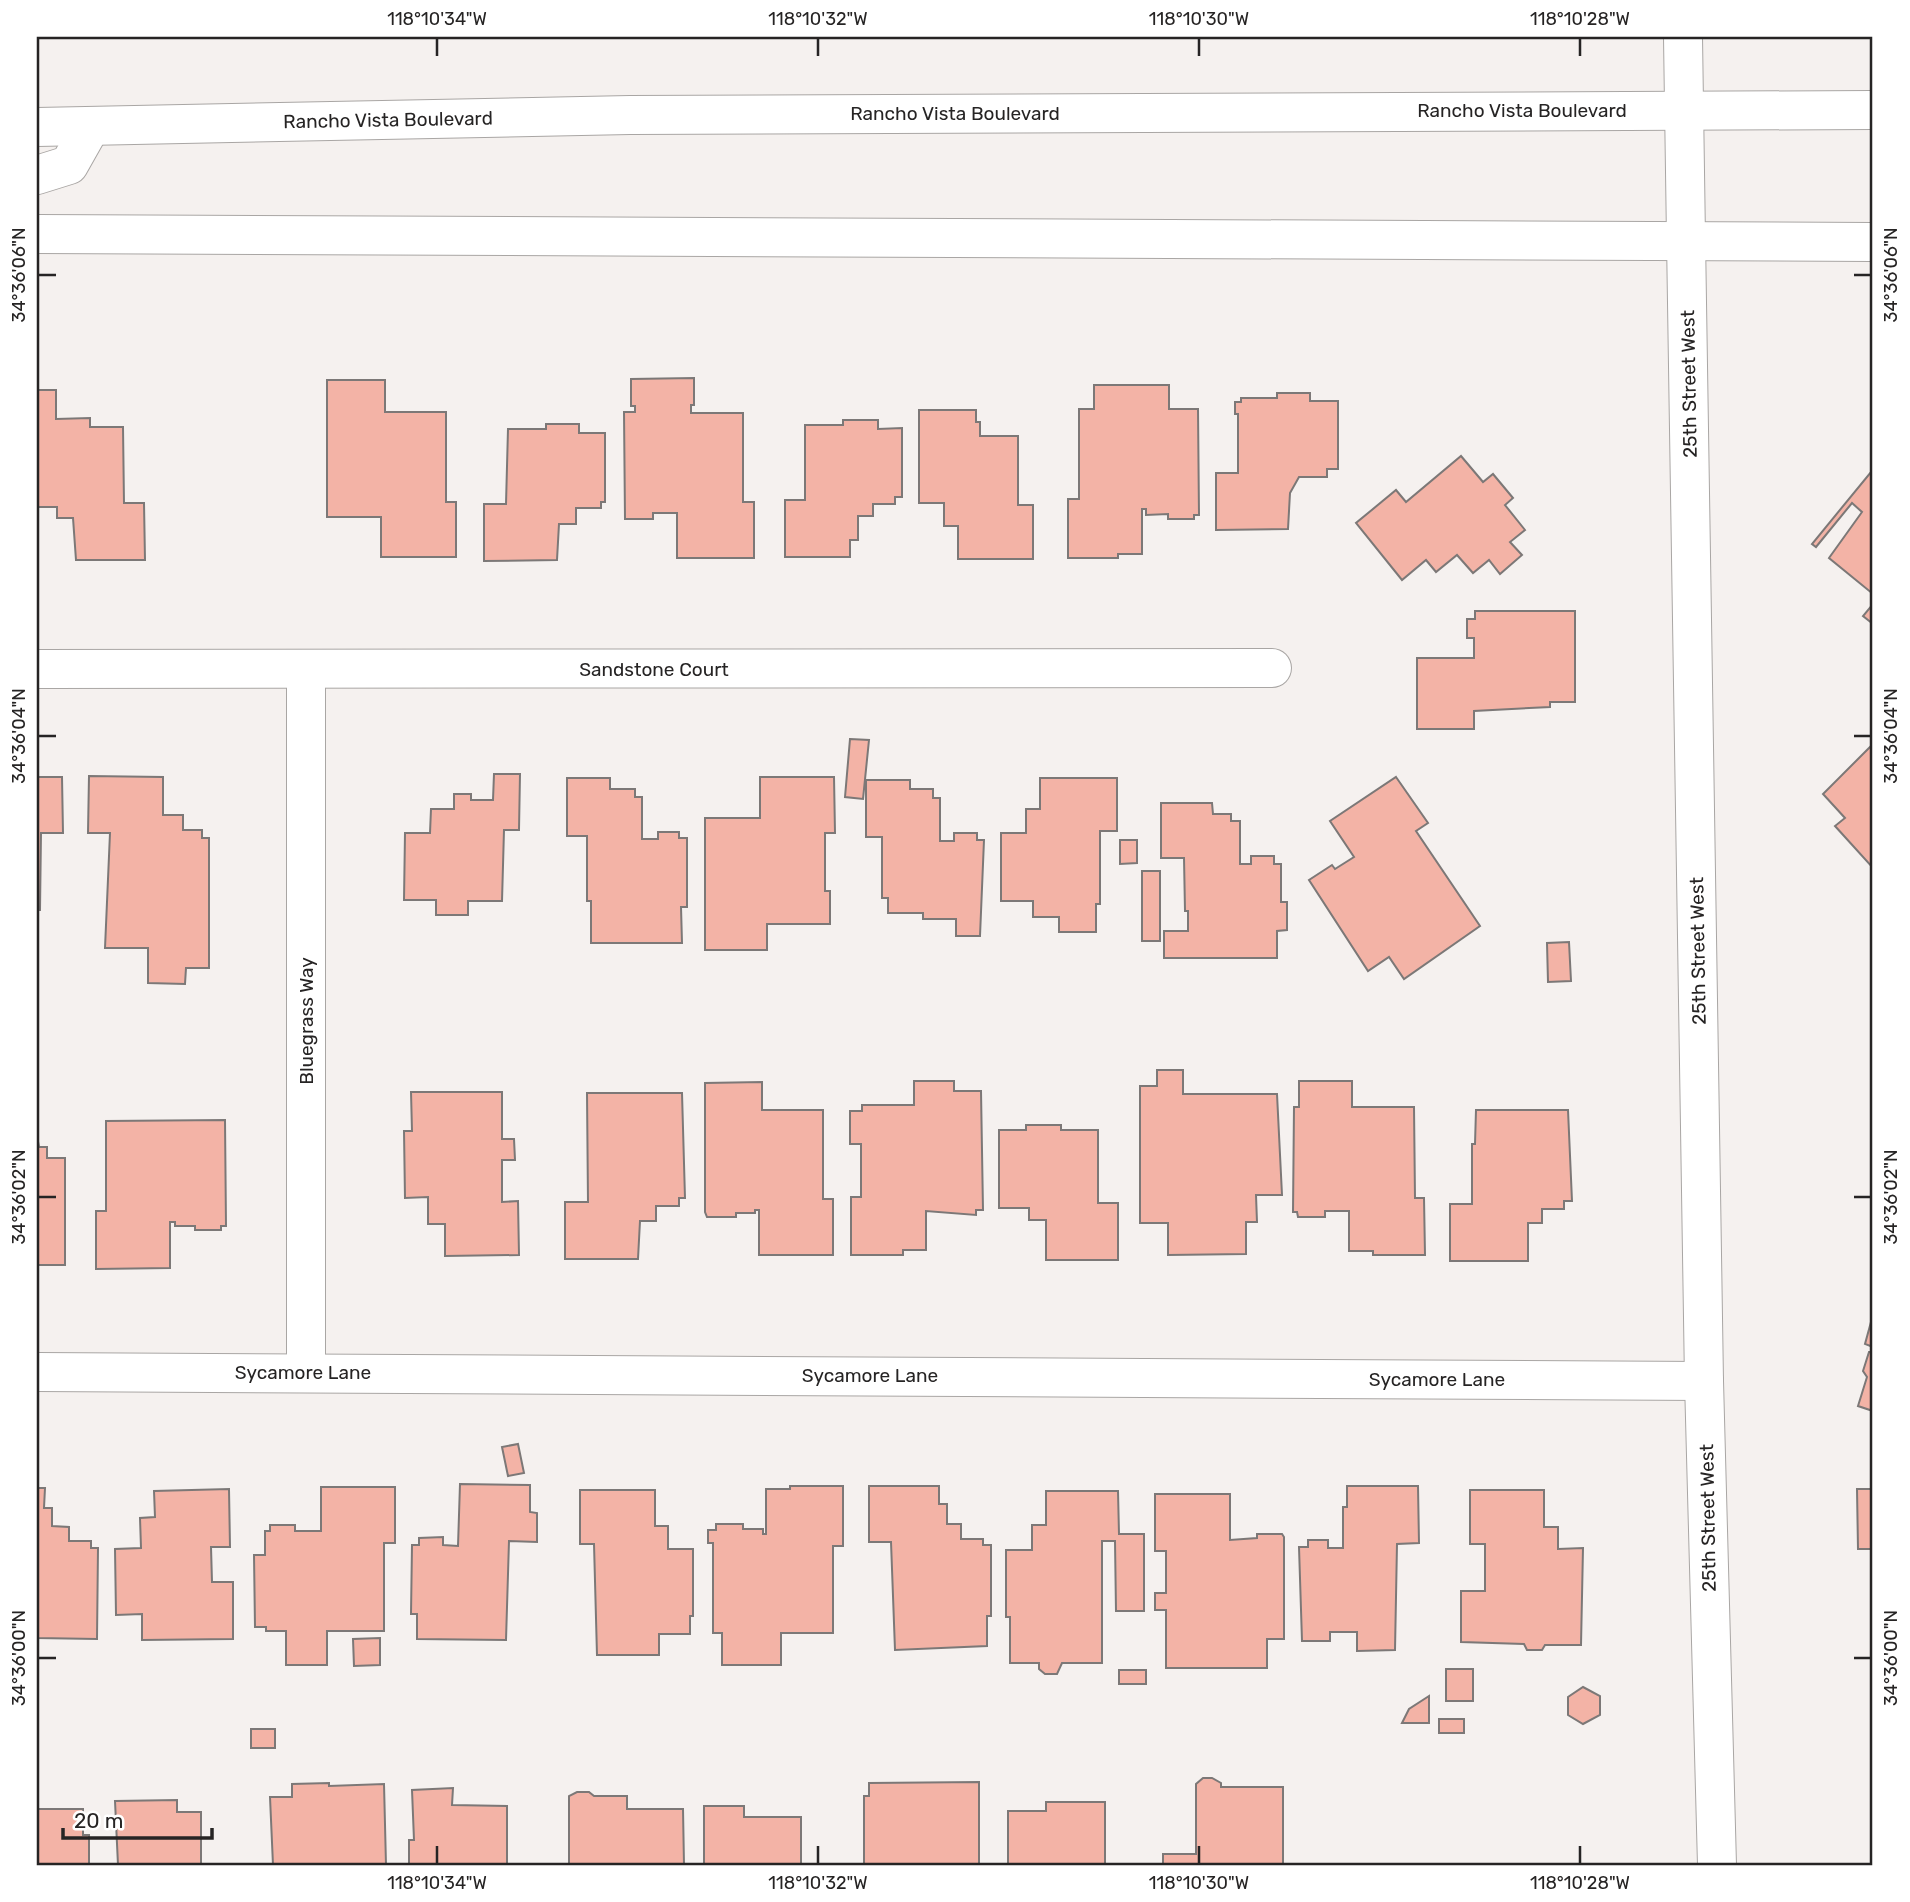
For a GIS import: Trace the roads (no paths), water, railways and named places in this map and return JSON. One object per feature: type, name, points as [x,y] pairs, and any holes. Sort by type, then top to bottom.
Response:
[{"type":"main road","name":"25th Street West","points":[[1683,37],[1704,1381],[1717,1865]]},
{"type":"main road","name":"Rancho Vista Boulevard","points":[[37,127],[630,115],[1873,110]]},
{"type":"main road","points":[[37,175],[69,165],[91,126]]},
{"type":"main road","points":[[37,234],[1686,239],[1873,242]]},
{"type":"main road","name":"Sandstone Court","points":[[37,668],[1272,668]]},
{"type":"main road","name":"Bluegrass Way","points":[[306,670],[306,1372]]},
{"type":"main road","name":"Sycamore Lane","points":[[37,1372],[1704,1381]]}]
